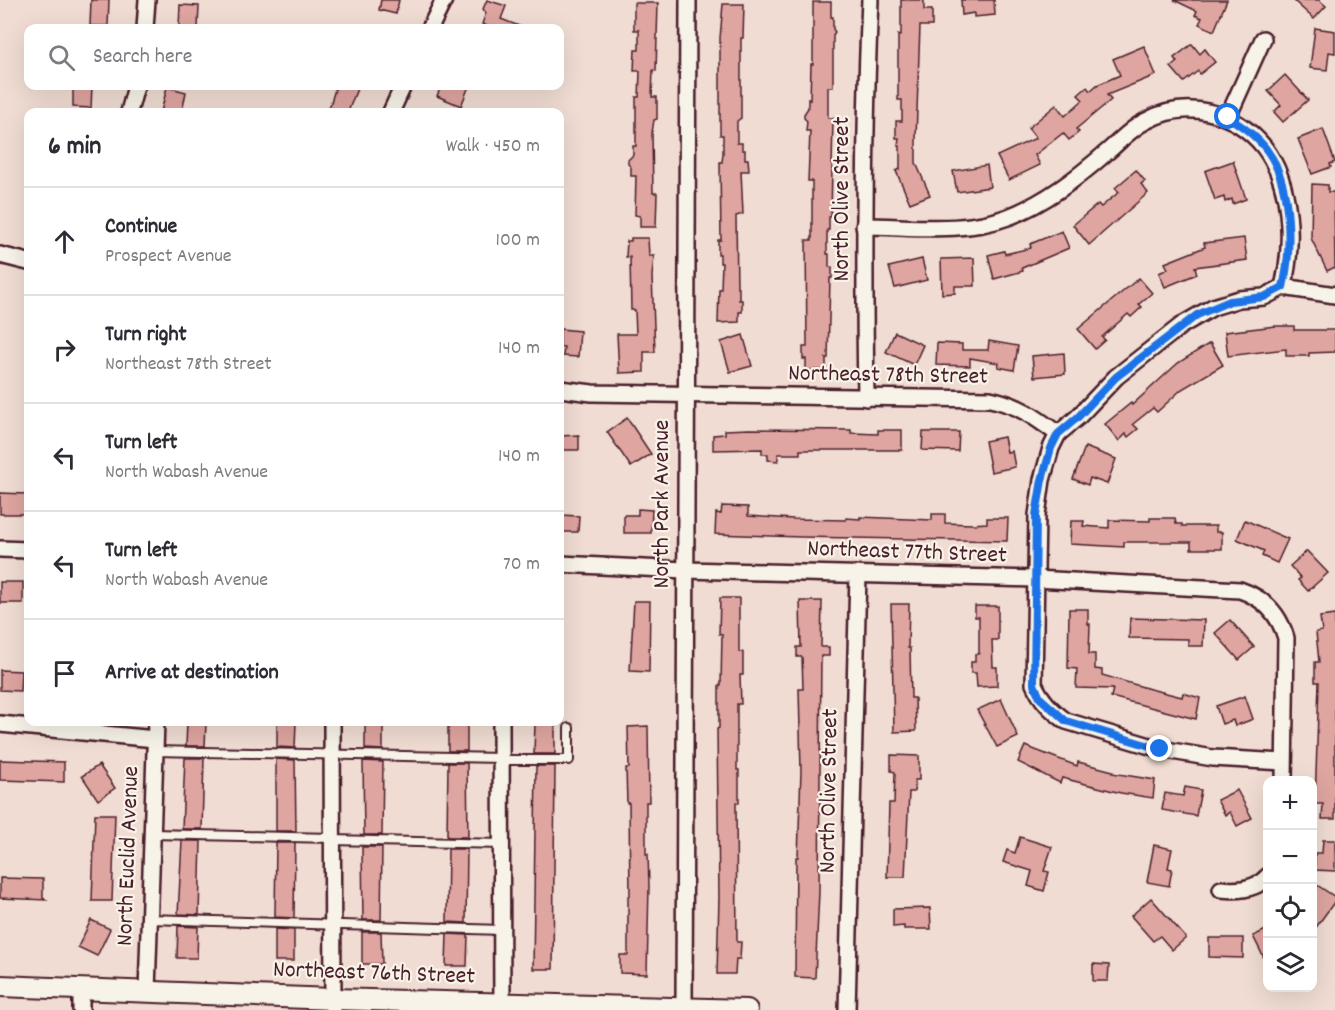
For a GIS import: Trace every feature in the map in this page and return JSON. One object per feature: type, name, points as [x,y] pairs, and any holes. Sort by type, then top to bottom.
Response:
[{"type":"street","points":[[145,24],[147,0]]},
{"type":"street","points":[[432,24],[444,0]]},
{"type":"street","name":"North Park Avenue","points":[[684,1009],[688,0]]},
{"type":"street","name":"North Olive Street","points":[[866,398],[864,226],[870,0]]},
{"type":"street","points":[[1228,117],[1263,39]]},
{"type":"street","points":[[130,108],[135,90]]},
{"type":"street","points":[[393,108],[401,90]]},
{"type":"street","points":[[864,226],[962,228],[1008,217],[1055,193],[1148,120],[1165,113],[1188,109],[1228,117],[1248,130],[1272,158],[1279,175],[1288,219],[1287,272],[1283,287]]},
{"type":"street","points":[[0,255],[24,261]]},
{"type":"street","points":[[1283,762],[1213,758],[1160,749],[1066,721],[1040,698],[1034,684],[1036,515],[1051,448],[1058,434],[1078,417],[1116,377],[1197,315],[1230,301],[1264,297],[1283,287],[1335,295]]},
{"type":"street","name":"Northeast 78th Street","points":[[564,390],[592,393],[999,401],[1024,410],[1058,434]]},
{"type":"street","points":[[0,549],[24,550]]},
{"type":"street","name":"Northeast 77th Street","points":[[564,564],[685,570],[1035,579],[1232,588],[1248,592],[1276,614],[1286,638],[1284,776]]},
{"type":"street","name":"North Olive Street","points":[[847,1010],[858,574]]},
{"type":"street","points":[[0,724],[155,745]]},
{"type":"street","name":"North Euclid Avenue","points":[[147,992],[156,726]]},
{"type":"street","points":[[332,726],[333,1005]]},
{"type":"street","points":[[501,726],[502,1006]]},
{"type":"street","points":[[1221,889],[1247,889],[1263,881]]},
{"type":"street","name":"Northeast 76th Street","points":[[0,986],[147,992],[333,1005],[747,1010]]},
{"type":"street","points":[[81,989],[81,1010]]},
{"type":"lane","points":[[155,745],[332,754],[569,760],[569,728]]},
{"type":"lane","points":[[152,834],[502,844]]},
{"type":"lane","points":[[149,919],[502,930]]},
{"type":"building","points":[[91,0],[109,0],[108,24],[90,24]]},
{"type":"building","points":[[381,0],[399,0],[396,14],[379,10]]},
{"type":"building","points":[[487,0],[506,6],[501,19],[514,24],[482,24],[486,13],[483,9]]},
{"type":"building","points":[[901,0],[924,0],[924,10],[932,10],[932,26],[920,26],[916,138],[916,163],[930,195],[910,203],[896,171],[900,169],[900,146],[898,146],[899,138],[896,138],[896,121],[902,121],[902,100],[898,100],[898,35],[901,36]]},
{"type":"building","points":[[961,0],[994,0],[995,15],[974,17],[974,13],[962,15]]},
{"type":"building","points":[[1174,0],[1227,0],[1214,31],[1199,24],[1202,18],[1195,15],[1197,11]]},
{"type":"building","points":[[1293,0],[1319,0],[1326,6],[1314,19]]},
{"type":"building","points":[[813,2],[831,2],[831,17],[833,17],[835,32],[833,35],[833,87],[828,87],[828,118],[833,118],[831,217],[829,217],[829,230],[827,230],[827,254],[829,254],[829,267],[832,268],[832,278],[830,278],[826,370],[806,370],[806,359],[803,359],[803,347],[807,347],[806,240],[812,240],[812,181],[808,181],[810,131],[806,131],[807,121],[804,114],[808,108],[808,99],[810,100],[811,64],[813,64]]},
{"type":"building","points":[[634,3],[658,3],[656,71],[653,70],[652,97],[657,97],[657,119],[654,120],[652,133],[653,193],[657,193],[656,227],[640,227],[640,216],[635,215],[636,176],[631,176],[631,167],[628,164],[628,160],[633,155],[633,146],[636,146],[636,97],[639,97],[640,71],[634,71],[635,50],[639,50],[639,30],[634,30]]},
{"type":"building","points":[[723,4],[744,4],[743,38],[741,38],[741,118],[737,121],[737,143],[742,143],[742,150],[745,150],[749,171],[741,171],[743,214],[736,216],[737,288],[739,288],[739,300],[742,300],[742,312],[739,312],[739,322],[718,323],[722,263],[720,263],[720,254],[718,254],[718,240],[721,240],[720,162],[722,162],[723,154],[723,135],[720,135],[720,38]]},
{"type":"building","points":[[180,5],[199,6],[198,24],[179,24]]},
{"type":"building","points":[[1315,28],[1335,31],[1335,53],[1329,52],[1327,70],[1310,68]]},
{"type":"building","points":[[1192,44],[1200,54],[1205,49],[1215,62],[1200,74],[1198,71],[1184,82],[1171,67],[1177,62],[1174,58]]},
{"type":"building","points":[[1144,46],[1156,75],[1107,95],[1111,100],[1076,129],[1079,132],[1069,140],[1063,133],[1035,155],[1040,165],[1009,180],[997,156],[1036,138],[1028,128],[1056,105],[1065,116],[1083,100],[1078,95],[1087,87],[1090,91],[1097,85],[1120,75],[1113,59]]},
{"type":"building","points":[[1285,75],[1308,100],[1283,122],[1274,112],[1281,105],[1268,91]]},
{"type":"building","points":[[73,90],[92,90],[91,108],[73,107]]},
{"type":"building","points":[[166,90],[186,92],[183,108],[162,108]]},
{"type":"building","points":[[335,90],[356,90],[350,108],[329,108]]},
{"type":"building","points":[[439,90],[467,90],[461,106],[437,96]]},
{"type":"building","points":[[1323,129],[1335,162],[1330,164],[1331,167],[1312,174],[1298,139]]},
{"type":"building","points":[[1233,161],[1246,199],[1233,204],[1232,199],[1225,202],[1224,197],[1215,200],[1205,171]]},
{"type":"building","points":[[987,165],[990,187],[957,192],[953,171]]},
{"type":"building","points":[[1136,170],[1145,181],[1141,184],[1148,193],[1089,245],[1073,225],[1098,204],[1101,207],[1119,192],[1115,188]]},
{"type":"building","points":[[1312,184],[1328,185],[1328,192],[1334,192],[1335,267],[1327,271],[1311,238]]},
{"type":"building","points":[[1062,231],[1069,248],[1022,268],[1023,271],[994,279],[988,255],[1031,248],[1030,244]]},
{"type":"building","points":[[631,238],[648,238],[649,256],[654,256],[652,276],[655,352],[644,352],[644,372],[619,373],[617,334],[636,334],[635,310],[631,310],[630,257],[626,257],[627,241],[631,241]]},
{"type":"building","points":[[1244,238],[1247,260],[1195,267],[1197,274],[1165,287],[1159,273],[1168,269],[1165,263],[1205,247],[1204,243]]},
{"type":"building","points":[[974,258],[975,286],[955,286],[955,293],[942,294],[941,259]]},
{"type":"building","points":[[922,259],[927,280],[895,288],[889,267]]},
{"type":"building","points":[[1139,278],[1152,293],[1139,304],[1142,307],[1131,317],[1128,314],[1102,337],[1105,340],[1095,349],[1078,329]]},
{"type":"building","points":[[1294,326],[1294,330],[1335,330],[1335,352],[1309,353],[1309,356],[1286,356],[1286,349],[1228,356],[1225,332]]},
{"type":"building","points":[[564,329],[580,331],[578,357],[564,356]]},
{"type":"building","points":[[895,332],[923,345],[914,365],[886,352]]},
{"type":"building","points":[[743,335],[752,366],[730,372],[721,342]]},
{"type":"building","points":[[989,341],[1018,346],[1014,370],[998,367],[999,363],[970,358],[970,366],[936,365],[937,343],[962,344],[962,350],[988,350]]},
{"type":"building","points":[[1210,343],[1223,365],[1182,389],[1157,412],[1153,408],[1133,424],[1138,429],[1128,437],[1126,434],[1119,441],[1105,424],[1131,403],[1132,405],[1178,363]]},
{"type":"building","points":[[1064,353],[1065,374],[1034,377],[1032,356]]},
{"type":"building","points":[[627,418],[651,454],[631,467],[607,432]]},
{"type":"building","points":[[725,430],[851,430],[851,433],[878,434],[878,430],[902,430],[902,450],[800,450],[800,454],[778,454],[778,461],[768,460],[768,454],[762,454],[762,449],[713,450],[713,435],[725,434]]},
{"type":"building","points":[[923,432],[959,432],[958,451],[922,450]]},
{"type":"building","points":[[579,435],[579,450],[564,450],[564,436]]},
{"type":"building","points":[[1004,437],[1007,452],[1012,451],[1015,467],[991,472],[985,441]]},
{"type":"building","points":[[1085,447],[1116,459],[1107,484],[1090,478],[1088,485],[1073,479]]},
{"type":"building","points":[[0,493],[24,494],[24,514],[0,514]]},
{"type":"building","points":[[722,506],[748,507],[748,516],[793,519],[846,520],[846,518],[860,519],[860,517],[932,520],[932,514],[945,514],[945,523],[972,524],[987,523],[987,518],[1008,518],[1007,541],[715,534],[716,513],[721,514]]},
{"type":"building","points":[[638,509],[652,510],[651,533],[624,533],[624,515],[638,515]]},
{"type":"building","points":[[564,515],[579,516],[578,532],[564,532]]},
{"type":"building","points":[[1150,518],[1175,518],[1176,524],[1182,524],[1182,526],[1216,526],[1216,532],[1222,532],[1222,549],[1191,549],[1191,542],[1124,542],[1124,547],[1070,544],[1071,521],[1084,521],[1083,526],[1109,528],[1109,520],[1150,521]]},
{"type":"building","points":[[1245,520],[1288,539],[1277,563],[1262,556],[1264,551],[1237,539]]},
{"type":"building","points":[[1307,551],[1328,573],[1308,591],[1298,580],[1301,578],[1290,566]]},
{"type":"building","points":[[0,582],[23,582],[23,603],[0,603]]},
{"type":"building","points":[[720,598],[739,598],[739,652],[743,652],[743,675],[740,675],[741,704],[737,704],[739,803],[736,803],[737,942],[741,942],[740,959],[736,959],[735,974],[717,974],[719,897],[717,729],[719,728],[722,634],[719,634]]},
{"type":"building","points":[[634,601],[650,601],[649,672],[630,671]]},
{"type":"building","points":[[800,601],[822,601],[821,647],[829,647],[829,656],[821,656],[819,892],[815,978],[795,977],[796,857],[798,857],[801,771],[799,689],[803,689],[802,657],[797,657],[797,647],[801,647]]},
{"type":"building","points":[[891,604],[909,604],[908,648],[910,648],[911,698],[915,698],[916,731],[894,732]]},
{"type":"building","points":[[975,606],[998,606],[998,640],[992,640],[993,667],[997,667],[997,686],[977,687],[976,673],[971,673],[971,662],[975,662],[975,654],[979,654],[979,617],[975,617]]},
{"type":"building","points":[[1069,609],[1088,609],[1089,654],[1095,654],[1095,669],[1102,670],[1102,675],[1150,689],[1182,697],[1183,693],[1200,698],[1196,719],[1111,697],[1113,689],[1076,688],[1077,669],[1068,668]]},
{"type":"building","points":[[1335,615],[1335,819],[1322,819],[1323,804],[1317,804],[1319,682],[1315,682],[1315,662],[1319,662],[1316,632],[1322,631],[1320,617]]},
{"type":"building","points":[[1130,618],[1204,620],[1203,646],[1188,646],[1188,639],[1129,638]]},
{"type":"building","points":[[1230,620],[1254,647],[1239,660],[1215,633]]},
{"type":"building","points":[[0,670],[21,671],[20,691],[0,690]]},
{"type":"building","points":[[1245,696],[1253,719],[1235,726],[1233,720],[1222,724],[1216,706]]},
{"type":"building","points":[[1001,699],[1018,737],[997,747],[977,710]]},
{"type":"building","points":[[187,726],[206,726],[205,746],[186,746]]},
{"type":"building","points":[[277,726],[296,726],[295,748],[277,747]]},
{"type":"building","points":[[365,726],[383,726],[383,750],[365,749]]},
{"type":"building","points":[[448,726],[467,726],[467,751],[448,751]]},
{"type":"building","points":[[535,726],[555,726],[555,754],[534,754]]},
{"type":"building","points":[[648,726],[647,974],[620,973],[620,955],[628,955],[628,896],[630,896],[629,803],[627,803],[626,768],[629,768],[628,727]]},
{"type":"building","points":[[1025,746],[1077,766],[1078,762],[1113,771],[1112,773],[1155,780],[1153,798],[1121,793],[1062,778],[1060,783],[1018,762]]},
{"type":"building","points":[[891,755],[919,756],[919,780],[915,780],[914,792],[909,792],[905,877],[887,877],[889,803],[894,803],[895,772],[891,771]]},
{"type":"building","points":[[185,758],[204,758],[202,829],[182,829]]},
{"type":"building","points":[[276,759],[295,760],[296,831],[276,831]]},
{"type":"building","points":[[0,760],[64,762],[64,782],[0,780]]},
{"type":"building","points":[[363,761],[383,762],[382,835],[364,835]]},
{"type":"building","points":[[448,763],[467,763],[468,837],[447,837]]},
{"type":"building","points":[[99,765],[115,788],[98,800],[82,776]]},
{"type":"building","points":[[536,766],[555,766],[553,969],[533,969]]},
{"type":"building","points":[[1185,787],[1201,790],[1196,816],[1162,810],[1165,793],[1183,796]]},
{"type":"building","points":[[1237,790],[1252,818],[1237,826],[1230,812],[1225,815],[1217,800]]},
{"type":"building","points":[[95,814],[115,814],[112,901],[92,901]]},
{"type":"building","points":[[1020,837],[1052,847],[1044,871],[1049,872],[1044,891],[1028,886],[1032,871],[1003,862],[1007,850],[1015,853]]},
{"type":"building","points":[[1323,840],[1335,840],[1335,871],[1317,870],[1317,853],[1322,853]]},
{"type":"building","points":[[182,841],[201,841],[199,915],[178,914]]},
{"type":"building","points":[[276,843],[295,843],[294,918],[275,917]]},
{"type":"building","points":[[1154,845],[1172,849],[1168,868],[1172,869],[1169,886],[1147,882]]},
{"type":"building","points":[[362,847],[382,847],[381,920],[363,920]]},
{"type":"building","points":[[448,849],[467,849],[466,923],[447,922]]},
{"type":"building","points":[[0,878],[43,879],[43,898],[46,900],[0,898]]},
{"type":"building","points":[[1317,885],[1335,897],[1335,901],[1317,926]]},
{"type":"building","points":[[1151,898],[1186,938],[1172,950],[1160,936],[1153,941],[1131,916]]},
{"type":"building","points":[[930,908],[931,929],[893,927],[893,909]]},
{"type":"building","points":[[91,920],[110,929],[97,956],[78,947]]},
{"type":"building","points":[[178,926],[198,927],[197,958],[177,958]]},
{"type":"building","points":[[275,929],[294,930],[294,961],[275,961]]},
{"type":"building","points":[[1263,931],[1263,956],[1253,936]]},
{"type":"building","points":[[362,932],[381,932],[382,964],[362,964]]},
{"type":"building","points":[[447,934],[468,935],[467,966],[446,966]]},
{"type":"building","points":[[1209,938],[1243,938],[1243,958],[1209,957]]},
{"type":"building","points":[[1093,964],[1109,965],[1108,981],[1093,981]]},
{"type":"route","points":[[1160,749],[1066,721],[1040,698],[1034,684],[1036,515],[1042,480],[1051,448],[1058,434],[1078,417],[1116,377],[1197,315],[1230,301],[1264,297],[1283,287],[1287,272],[1289,244],[1288,219],[1279,175],[1272,158],[1255,137],[1228,117]]}]
